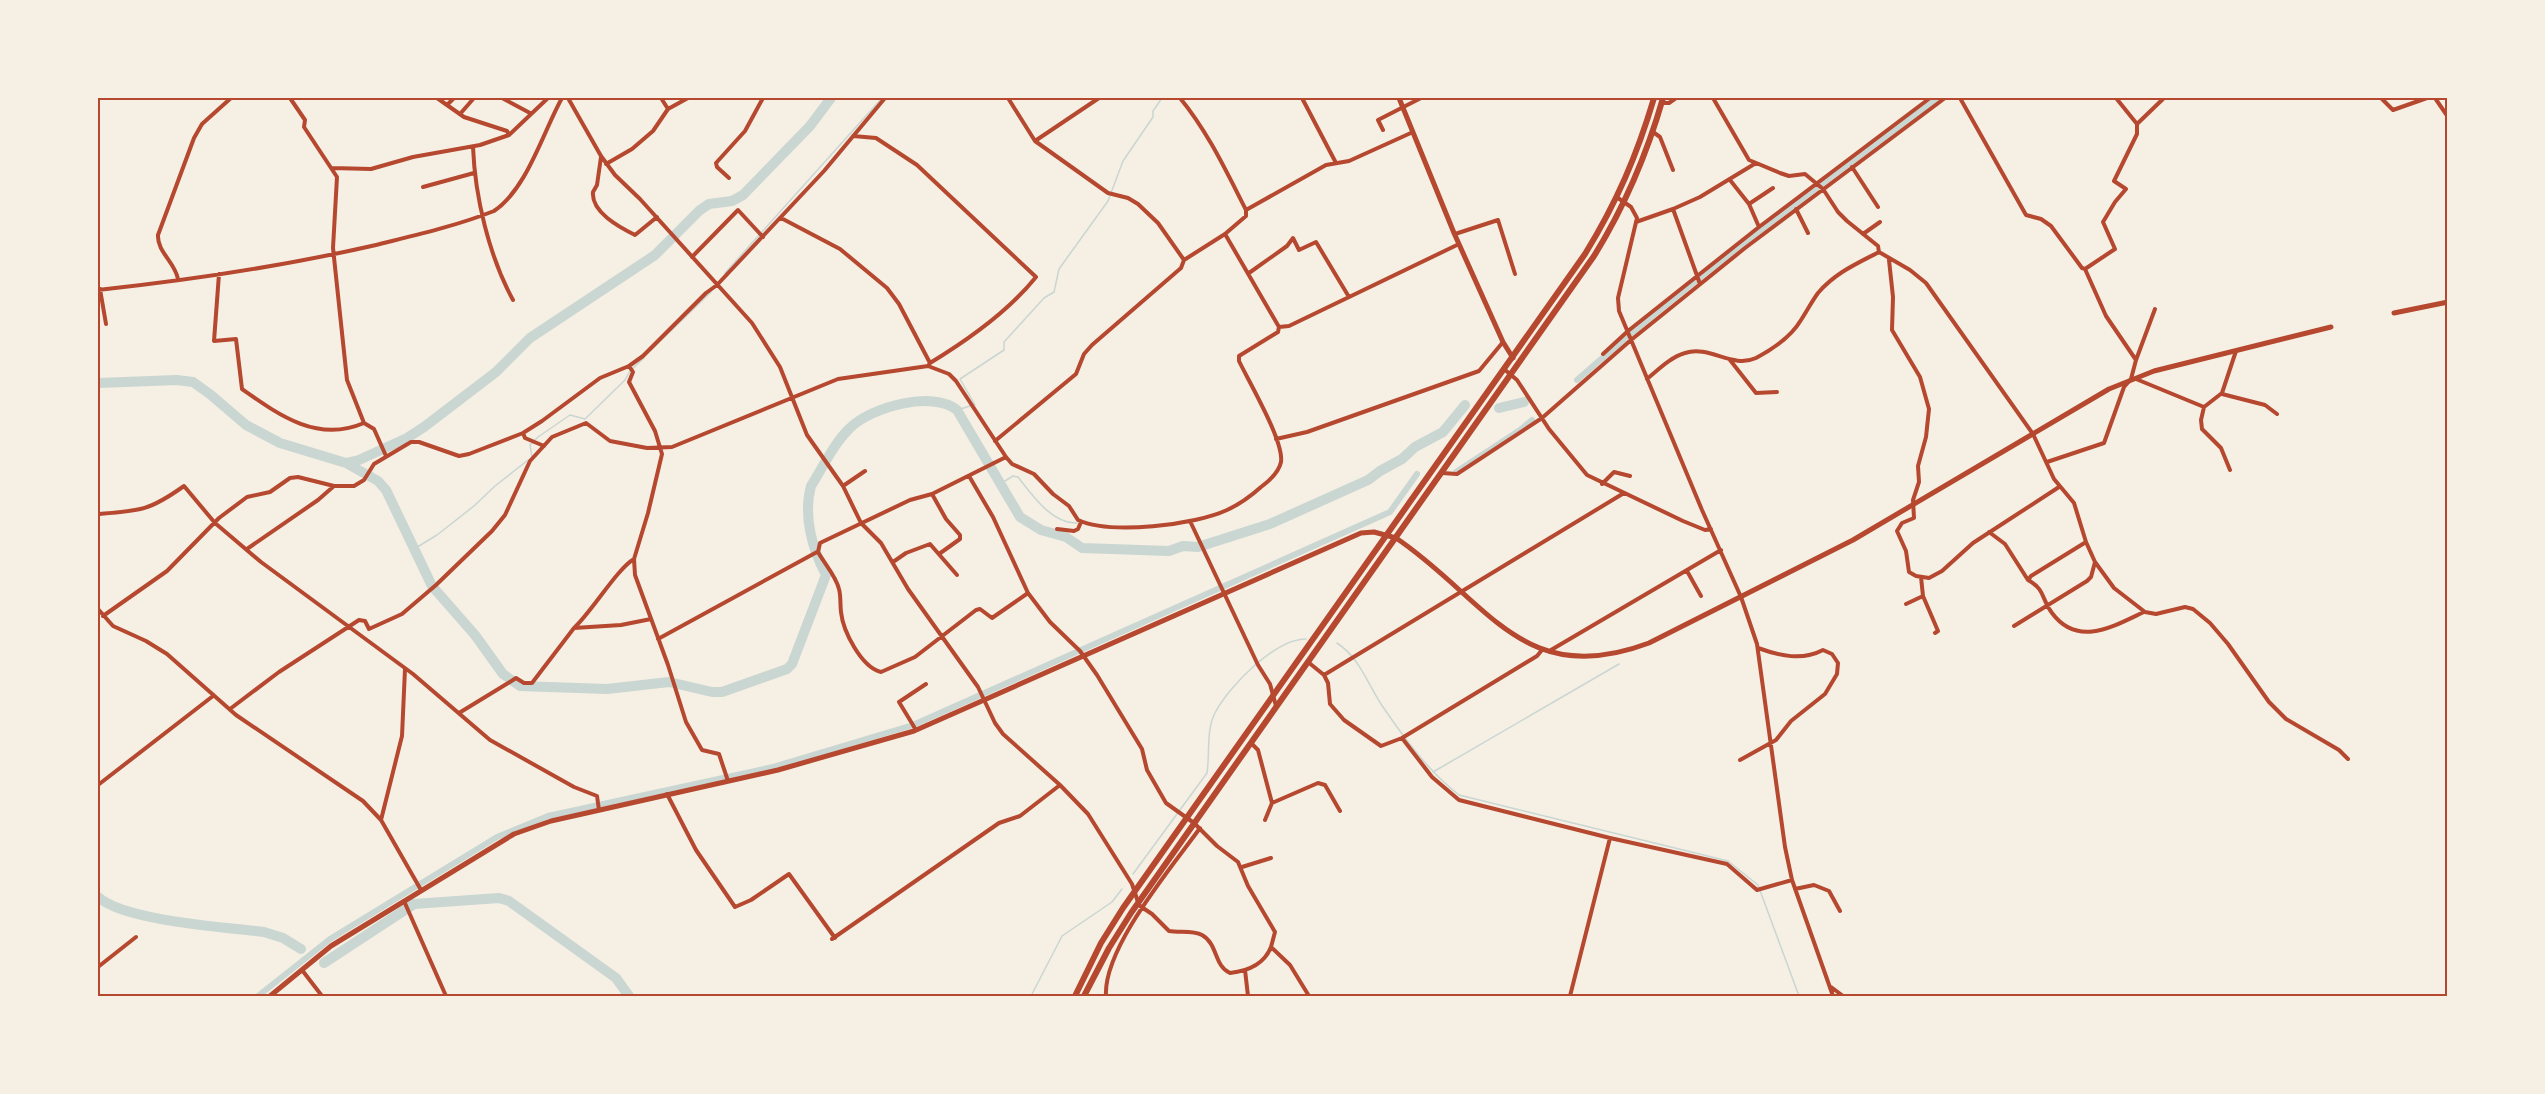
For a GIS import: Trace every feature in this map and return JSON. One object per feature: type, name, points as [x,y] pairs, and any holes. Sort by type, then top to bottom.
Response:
[{"type":"highway","points":[[1075,996],[1101,943],[1135,890],[1511,356],[1570,277],[1618,198],[1636,157],[1654,98]]},
{"type":"highway","points":[[1084,996],[1109,948],[1197,825],[1276,706],[1594,256],[1625,202],[1643,161],[1662,100]]},
{"type":"main road","points":[[1399,98],[1459,244],[1503,342],[1511,356],[1519,363]]},
{"type":"main road","points":[[2394,313],[2448,302]]},
{"type":"main road","points":[[270,996],[331,946],[405,902],[419,887],[514,834],[598,806],[667,794],[728,778],[778,770],[916,730],[983,697],[1361,533],[1396,538],[1504,629],[1542,650],[1580,658],[1624,653],[1742,597],[1912,507],[2087,401],[2133,379],[2182,363],[2331,327]]},
{"type":"street","points":[[178,279],[174,268],[160,248],[158,234],[194,138],[202,124],[231,98]]},
{"type":"street","points":[[290,98],[305,120],[304,127],[337,177],[334,255],[345,371],[364,423],[374,429],[386,455]]},
{"type":"street","points":[[437,98],[460,114],[507,131],[509,135]]},
{"type":"street","points":[[447,105],[454,98]]},
{"type":"street","points":[[460,114],[474,98]]},
{"type":"street","points":[[502,98],[530,113]]},
{"type":"street","points":[[331,168],[371,168],[412,157],[473,147],[509,135],[548,98]]},
{"type":"street","points":[[106,324],[99,290],[219,274],[334,255],[482,216],[503,205],[518,186],[562,98]]},
{"type":"street","points":[[568,98],[606,164],[657,217],[765,341],[780,367],[807,435],[843,486],[861,523],[870,530],[893,562],[908,589],[983,697],[1003,734],[1060,785],[1088,814],[1135,890],[1140,905],[1169,931],[1197,933],[1204,936],[1213,947],[1223,970],[1230,973],[1245,970],[1264,960],[1275,932],[1248,886],[1242,867],[1197,825],[1166,803],[1148,770],[1137,741],[1082,654],[1050,622],[1028,592],[993,517],[969,476]]},
{"type":"street","points":[[661,98],[668,109]]},
{"type":"street","points":[[606,164],[626,154],[653,131],[668,109],[688,98]]},
{"type":"street","points":[[729,178],[717,167],[717,162],[746,131],[763,98]]},
{"type":"street","points":[[103,616],[167,571],[215,522],[247,497],[270,492],[290,478],[298,477],[334,486],[354,486],[364,480],[369,470],[386,455],[411,442],[419,442],[449,454],[459,456],[469,454],[523,432],[542,421],[600,378],[630,369],[706,292],[717,285],[781,218],[885,98]]},
{"type":"street","points":[[1008,98],[1035,141],[1110,194],[1128,198],[1150,215],[1184,260]]},
{"type":"street","points":[[1035,141],[1100,98]]},
{"type":"street","points":[[1180,98],[1197,118],[1246,210]]},
{"type":"street","points":[[1302,98],[1336,163]]},
{"type":"street","points":[[1383,130],[1378,120],[1421,98]]},
{"type":"street","points":[[1662,100],[1669,103],[1676,98]]},
{"type":"street","points":[[1713,98],[1749,160],[1789,176],[1804,174],[1820,186],[1838,212],[1878,246],[1879,252],[1889,260],[1910,270],[1926,283],[2033,434],[2059,487],[2074,503],[2095,562],[2114,588],[2145,612],[2156,614],[2185,607],[2193,609],[2234,650],[2269,702],[2286,719],[2338,750],[2348,759]]},
{"type":"street","points":[[1603,354],[1700,284],[1796,210],[1820,186],[1930,98]]},
{"type":"street","points":[[1442,473],[1457,474],[1542,418],[1630,335],[1759,227],[1852,167],[1945,98]]},
{"type":"street","points":[[1960,98],[2026,215],[2041,219],[2051,226],[2085,269],[2106,316],[2136,360]]},
{"type":"street","points":[[2085,269],[2115,249],[2103,222],[2126,189],[2114,181],[2137,134],[2137,124],[2116,98]]},
{"type":"street","points":[[2137,124],[2163,98]]},
{"type":"street","points":[[2381,98],[2393,110],[2427,98]]},
{"type":"street","points":[[2435,98],[2448,117]]},
{"type":"street","points":[[995,441],[1076,374],[1084,354],[1092,345],[1181,268],[1184,260],[1242,222],[1246,210],[1326,165],[1349,160],[1376,150],[1413,132]]},
{"type":"street","points":[[1652,132],[1660,137],[1673,170]]},
{"type":"street","points":[[230,709],[279,672],[348,626],[359,620],[365,621],[369,629],[402,614],[431,590],[492,531],[505,515],[530,461],[559,433],[586,423],[610,441],[660,449],[682,444],[838,379],[929,365],[968,338],[1010,304],[1036,277],[917,165],[876,138],[853,136]]},
{"type":"street","points":[[473,147],[474,173],[482,216],[506,288],[513,300]]},
{"type":"street","points":[[601,156],[597,185],[593,192],[595,204],[615,224],[635,236],[657,217]]},
{"type":"street","points":[[1636,222],[1673,209],[1730,180],[1756,163]]},
{"type":"street","points":[[1852,167],[1878,207]]},
{"type":"street","points":[[423,187],[474,173]]},
{"type":"street","points":[[1730,180],[1749,204],[1759,227]]},
{"type":"street","points":[[1749,204],[1773,188]]},
{"type":"street","points":[[1618,198],[1636,212],[1636,222],[1618,298],[1619,311],[1742,597],[1758,648],[1772,742],[1780,818],[1792,880],[1833,996]]},
{"type":"street","points":[[1673,209],[1700,284]]},
{"type":"street","points":[[692,257],[738,210],[763,237]]},
{"type":"street","points":[[1796,210],[1808,233]]},
{"type":"street","points":[[781,218],[840,249],[887,288],[899,304],[929,365],[949,374],[1012,464],[1034,474],[1053,494],[1070,506],[1081,522],[1117,527],[1190,521],[1226,510],[1247,499],[1268,481],[1280,465],[1281,454],[1276,440],[1239,361],[1239,356],[1278,332],[1279,327],[1225,234]]},
{"type":"street","points":[[1455,234],[1498,220],[1515,274]]},
{"type":"street","points":[[1863,234],[1880,222]]},
{"type":"street","points":[[1249,273],[1274,257],[1293,238],[1299,250],[1316,243],[1349,297]]},
{"type":"street","points":[[1279,327],[1288,326],[1459,244]]},
{"type":"street","points":[[1647,379],[1671,359],[1684,353],[1706,351],[1744,362],[1777,344],[1800,323],[1819,293],[1834,278],[1844,269],[1879,252]]},
{"type":"street","points":[[1889,260],[1893,297],[1892,330],[1920,377],[1929,409],[1928,427],[1918,465],[1919,482],[1912,507],[1914,518],[1899,526],[1897,531],[1906,551],[1909,572],[1929,578],[1942,571],[1989,532],[2059,487]]},
{"type":"street","points":[[219,274],[214,341],[236,339],[242,389],[281,416],[301,426],[326,431],[345,430],[364,423]]},
{"type":"street","points":[[2047,462],[2104,442],[2124,387],[2133,379],[2136,360],[2155,309]]},
{"type":"street","points":[[1276,440],[1307,432],[1479,370],[1503,342]]},
{"type":"street","points":[[2230,470],[2222,448],[2202,429],[2201,420],[2205,407],[2222,393],[2236,350]]},
{"type":"street","points":[[1730,359],[1756,393],[1777,392]]},
{"type":"street","points":[[1503,368],[1511,375],[1587,475],[1602,484],[1705,530],[1711,529]]},
{"type":"street","points":[[630,369],[629,382],[655,431],[661,462],[634,559],[635,575],[673,678],[686,722],[702,750],[719,754],[728,778]]},
{"type":"street","points":[[2133,379],[2205,407]]},
{"type":"street","points":[[2222,393],[2265,405],[2277,414]]},
{"type":"street","points":[[523,432],[525,438],[544,446]]},
{"type":"street","points":[[658,639],[816,552],[820,543],[910,500],[932,494],[1005,457]]},
{"type":"street","points":[[843,486],[865,471]]},
{"type":"street","points":[[1602,484],[1614,472],[1630,476]]},
{"type":"street","points":[[98,514],[144,510],[155,506],[184,486],[215,522],[247,549],[405,668],[490,740],[574,787],[597,796],[598,806]]},
{"type":"street","points":[[247,549],[318,500],[334,486]]},
{"type":"street","points":[[932,494],[946,519],[960,536],[960,539],[939,554]]},
{"type":"street","points":[[1324,675],[1624,494]]},
{"type":"street","points":[[1190,521],[1273,695],[1276,706]]},
{"type":"street","points":[[1057,529],[1074,531],[1078,529],[1081,522]]},
{"type":"street","points":[[1989,532],[2005,544],[2028,580],[2038,585],[2047,605],[2063,625],[2078,632],[2090,634],[2145,612]]},
{"type":"street","points":[[2028,580],[2086,542]]},
{"type":"street","points":[[893,562],[906,553],[930,544],[957,575]]},
{"type":"street","points":[[1549,652],[1721,550]]},
{"type":"street","points":[[816,552],[838,585],[841,614],[848,641],[876,671],[886,670],[915,657],[976,610],[980,609],[992,618],[1028,592]]},
{"type":"street","points":[[459,713],[516,678],[524,683],[532,683],[537,679],[574,627],[590,613],[617,576],[634,559]]},
{"type":"street","points":[[2014,626],[2091,577],[2095,562]]},
{"type":"street","points":[[1687,570],[1701,596]]},
{"type":"street","points":[[1921,577],[1923,596],[1938,631],[1935,633]]},
{"type":"street","points":[[1906,604],[1923,596]]},
{"type":"street","points":[[98,609],[113,626],[146,641],[174,659],[230,709],[363,801],[381,820],[419,887]]},
{"type":"street","points":[[574,627],[621,625],[651,619]]},
{"type":"street","points":[[1740,760],[1772,742],[1791,721],[1825,694],[1837,674],[1839,663],[1832,654],[1823,650],[1811,656],[1802,657],[1778,654],[1758,648]]},
{"type":"street","points":[[1308,662],[1324,675],[1328,683],[1330,705],[1344,720],[1367,734],[1378,745],[1404,737],[1537,656],[1542,650]]},
{"type":"street","points":[[381,820],[402,736],[405,668]]},
{"type":"street","points":[[916,730],[900,702],[926,684]]},
{"type":"street","points":[[98,785],[213,696]]},
{"type":"street","points":[[1404,737],[1432,777],[1459,800],[1610,838],[1727,864],[1757,890],[1792,880]]},
{"type":"street","points":[[1251,743],[1258,750],[1272,803],[1265,820]]},
{"type":"street","points":[[1272,803],[1322,783],[1340,812]]},
{"type":"street","points":[[667,794],[696,850],[735,907],[751,900],[789,874],[833,939],[999,823],[1020,816],[1060,785]]},
{"type":"street","points":[[1570,996],[1610,838]]},
{"type":"street","points":[[1242,867],[1271,858]]},
{"type":"street","points":[[1795,889],[1814,885],[1829,891],[1840,911]]},
{"type":"street","points":[[405,902],[446,996]]},
{"type":"street","points":[[1106,996],[1105,985],[1110,969],[1140,905]]},
{"type":"street","points":[[98,967],[136,937]]},
{"type":"street","points":[[1271,947],[1290,965],[1309,996]]},
{"type":"street","points":[[301,970],[322,996]]},
{"type":"street","points":[[1245,970],[1248,996]]},
{"type":"street","points":[[1830,987],[1843,996]]},
{"type":"waterway","points":[[98,383],[177,380],[193,382],[246,425],[280,443],[346,463],[359,460],[407,438],[424,427],[496,372],[530,338],[655,255],[700,210],[709,204],[732,201],[743,195],[810,126],[831,98]]},
{"type":"waterway","points":[[725,273],[882,98]]},
{"type":"waterway","points":[[975,405],[960,379],[1004,350],[1004,342],[1044,298],[1054,292],[1059,269],[1108,201],[1123,161],[1153,117],[1153,111],[1162,98]]},
{"type":"waterway","points":[[1577,380],[1709,270],[1938,98]]},
{"type":"waterway","points":[[651,350],[711,292]]},
{"type":"waterway","points":[[532,457],[530,445],[538,437],[570,415],[585,419],[644,358]]},
{"type":"waterway","points":[[346,463],[378,481],[386,490],[432,586],[475,635],[503,674],[520,686],[607,689],[669,682],[712,692],[722,692],[787,669],[792,664],[826,575],[810,532],[808,508],[811,486],[844,434],[860,420],[887,408],[918,401],[933,401],[957,410],[1020,517],[1041,530],[1066,537],[1082,548],[1169,551],[1183,546],[1198,547],[1270,524],[1368,480],[1402,459],[1415,447],[1443,432],[1465,405]]},
{"type":"waterway","points":[[1499,408],[1524,402]]},
{"type":"waterway","points":[[957,410],[970,406]]},
{"type":"waterway","points":[[1456,472],[1532,420]]},
{"type":"waterway","points":[[414,549],[437,535],[528,460]]},
{"type":"waterway","points":[[258,996],[330,939],[497,837],[548,816],[773,767],[913,725],[1390,512],[1417,474]]},
{"type":"waterway","points":[[1000,484],[1013,476],[1018,477],[1036,500],[1051,514],[1059,519],[1077,523]]},
{"type":"waterway","points":[[1133,874],[1207,773],[1210,727],[1221,702],[1241,678],[1267,656],[1294,641],[1306,639]]},
{"type":"waterway","points":[[1337,643],[1358,664],[1383,707],[1418,754],[1437,776],[1459,795],[1728,861],[1758,885],[1799,996]]},
{"type":"waterway","points":[[1433,772],[1619,664]]},
{"type":"waterway","points":[[1031,996],[1062,936],[1112,902],[1122,889]]},
{"type":"waterway","points":[[98,897],[111,905],[152,917],[264,932],[283,938],[301,949]]},
{"type":"waterway","points":[[324,963],[414,904],[499,898],[509,901],[616,978],[629,996]]}]
